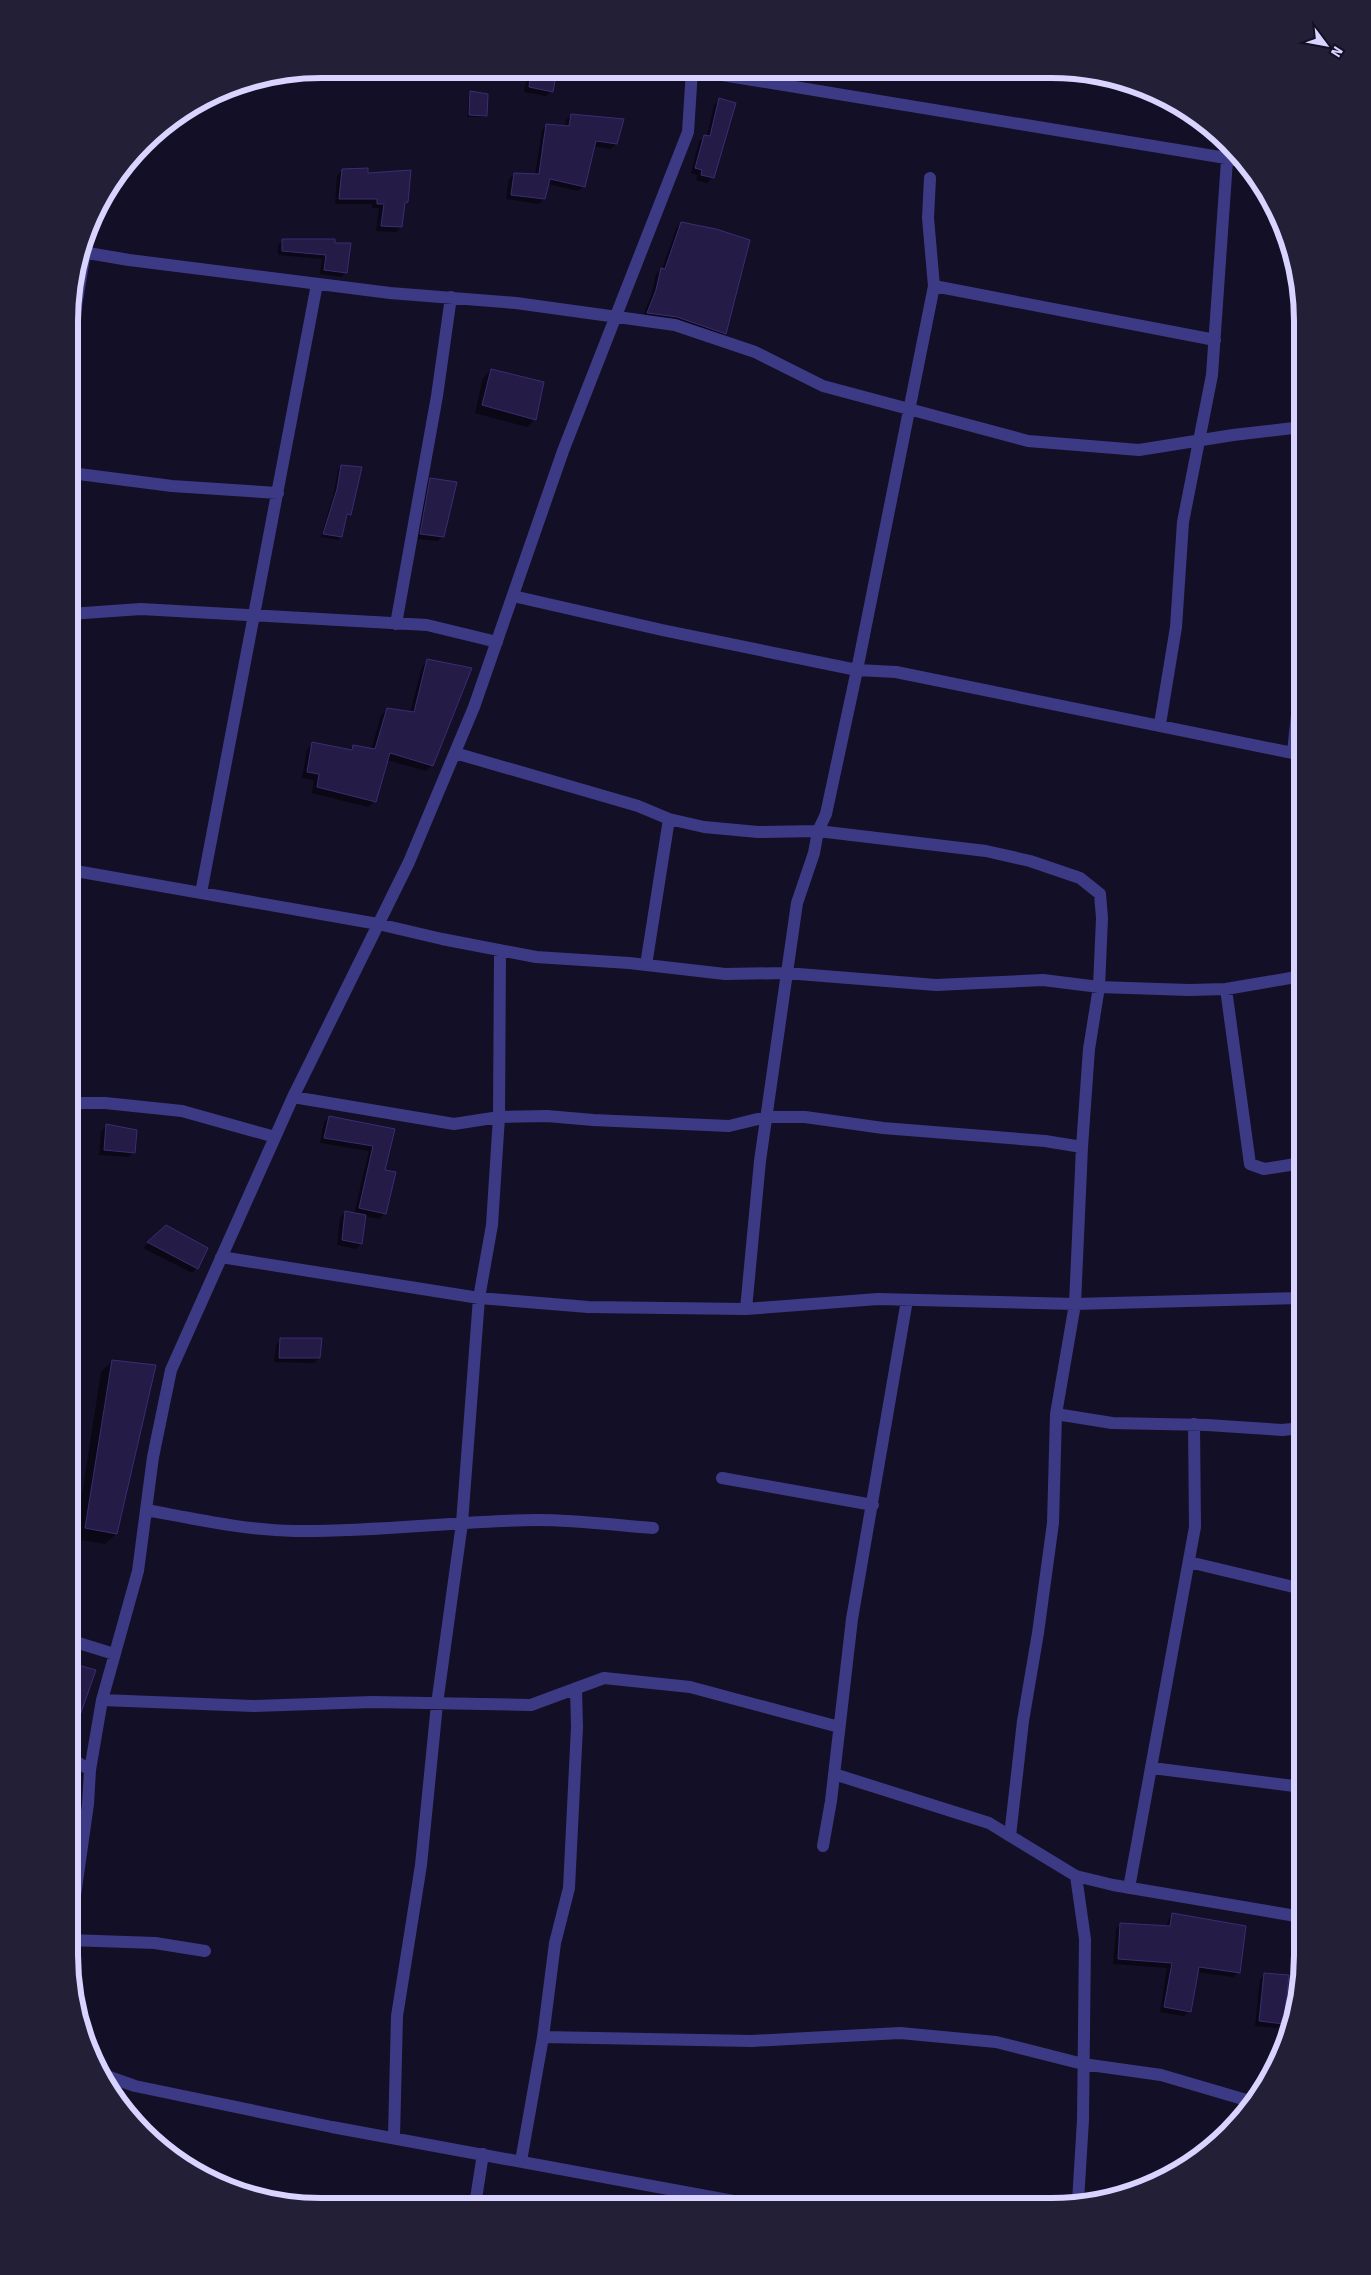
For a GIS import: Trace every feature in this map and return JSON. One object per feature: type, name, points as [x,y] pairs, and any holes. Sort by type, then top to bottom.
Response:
[{"type":"street","points":[[78,1875],[88,1804],[90,1770],[102,1700],[138,1571],[153,1456],[171,1370],[293,1097],[409,862],[454,753],[497,642],[563,451],[688,132],[691,78]]},
{"type":"street","points":[[744,78],[1224,151]]},
{"type":"street","points":[[1160,724],[1176,627],[1184,522],[1212,375],[1228,155]]},
{"type":"street","points":[[746,1309],[760,1161],[797,903],[814,854],[818,831],[826,814],[857,670],[907,410],[934,286],[928,218],[930,178]]},
{"type":"street","points":[[87,253],[129,260],[316,284],[451,297],[616,316],[675,325],[755,352],[823,386],[1028,441],[1139,450],[1199,442],[1233,435],[1294,429]]},
{"type":"street","points":[[201,893],[316,284]]},
{"type":"street","points":[[934,286],[1215,340]]},
{"type":"street","points":[[396,624],[437,396],[451,297]]},
{"type":"street","points":[[78,474],[172,486],[278,493]]},
{"type":"street","points":[[512,596],[662,630],[857,670],[896,672],[1294,752]]},
{"type":"street","points":[[78,613],[141,609],[427,626],[497,642]]},
{"type":"street","points":[[454,753],[638,806],[669,819],[704,827],[758,832],[818,831],[986,851],[1030,861],[1080,878],[1100,894],[1102,918],[1099,987],[1089,1049],[1082,1147],[1075,1304],[1056,1414],[1053,1523],[1038,1633],[1023,1721],[1010,1836]]},
{"type":"street","points":[[646,964],[669,819]]},
{"type":"street","points":[[78,871],[378,924],[536,957],[646,964],[725,974],[786,974],[936,985],[1043,980],[1099,987],[1226,989],[1294,977]]},
{"type":"street","points":[[394,2137],[397,2016],[421,1865],[437,1704],[462,1523],[479,1298],[492,1225],[499,1117],[500,950]]},
{"type":"street","points":[[1226,989],[1250,1164],[1264,1169],[1294,1164]]},
{"type":"street","points":[[293,1097],[454,1124],[499,1117],[547,1116],[729,1126],[766,1117],[805,1117],[883,1128],[1045,1141],[1082,1147]]},
{"type":"street","points":[[78,1103],[182,1111],[275,1137]]},
{"type":"street","points":[[221,1257],[479,1298],[588,1307],[746,1309],[878,1299],[1075,1304],[1294,1298]]},
{"type":"street","points":[[823,1846],[834,1774],[852,1619],[907,1300]]},
{"type":"street","points":[[1056,1414],[1112,1422],[1194,1424],[1282,1430],[1294,1429]]},
{"type":"street","points":[[1129,1888],[1195,1526],[1194,1424]]},
{"type":"street","points":[[722,1478],[873,1505]]},
{"type":"street","points":[[146,1510],[237,1527],[294,1531],[397,1529],[462,1523],[537,1520],[654,1528]]},
{"type":"street","points":[[1189,1562],[1294,1587]]},
{"type":"street","points":[[78,1643],[114,1654]]},
{"type":"street","points":[[102,1700],[253,1706],[372,1702],[531,1704],[604,1678],[690,1688],[839,1727]]},
{"type":"street","points":[[521,2161],[543,2037],[555,1943],[569,1888],[578,1727],[576,1688]]},
{"type":"street","points":[[78,1763],[90,1770]]},
{"type":"street","points":[[1152,1768],[1294,1786]]},
{"type":"street","points":[[834,1774],[989,1823],[1076,1876],[1129,1888],[1294,1916]]},
{"type":"street","points":[[1076,1876],[1085,1939],[1078,2195]]},
{"type":"street","points":[[78,1939],[156,1943],[205,1951]]},
{"type":"street","points":[[543,2037],[752,2041],[900,2033],[996,2042],[1083,2064],[1161,2075],[1245,2100]]},
{"type":"street","points":[[114,2082],[332,2127],[718,2198]]},
{"type":"street","points":[[476,2198],[483,2154]]},
{"type":"building","points":[[530,78],[555,78],[553,92],[529,87]]},
{"type":"building","points":[[470,91],[488,94],[487,116],[469,115]]},
{"type":"building","points":[[719,98],[736,103],[714,178],[701,175],[702,170],[695,168],[704,135],[710,136]]},
{"type":"building","points":[[571,114],[624,119],[617,144],[596,141],[585,187],[550,179],[545,199],[511,195],[514,173],[539,174],[546,124],[569,126]]},
{"type":"building","points":[[368,168],[368,173],[411,170],[408,202],[405,203],[402,227],[381,226],[384,204],[377,204],[377,199],[339,199],[342,169]]},
{"type":"building","points":[[681,222],[716,229],[750,240],[726,334],[677,317],[647,313],[656,290],[661,268],[665,269]]},
{"type":"building","points":[[282,239],[335,239],[335,243],[351,243],[347,273],[324,270],[326,255],[282,251]]},
{"type":"building","points":[[491,369],[544,382],[536,420],[482,405]]},
{"type":"building","points":[[341,465],[362,467],[351,515],[347,514],[342,537],[323,534],[337,489]]},
{"type":"building","points":[[430,478],[457,482],[444,537],[420,534]]},
{"type":"building","points":[[427,659],[472,668],[433,766],[390,753],[376,802],[317,787],[319,774],[307,772],[312,742],[352,750],[353,745],[375,749],[387,708],[414,712]]},
{"type":"building","points":[[329,1116],[395,1129],[385,1170],[396,1172],[386,1214],[359,1208],[373,1146],[324,1138]]},
{"type":"building","points":[[106,1124],[137,1130],[135,1153],[104,1150]]},
{"type":"building","points":[[345,1211],[366,1215],[362,1244],[342,1240]]},
{"type":"building","points":[[166,1225],[208,1248],[198,1269],[147,1242]]},
{"type":"building","points":[[280,1338],[322,1338],[320,1358],[279,1358]]},
{"type":"building","points":[[112,1360],[156,1365],[117,1534],[85,1528]]},
{"type":"building","points":[[78,1665],[96,1670],[78,1721]]},
{"type":"building","points":[[1172,1913],[1246,1926],[1240,1973],[1199,1967],[1191,2012],[1164,2007],[1172,1963],[1118,1959],[1120,1923],[1170,1926]]},
{"type":"building","points":[[1264,1973],[1289,1975],[1283,2024],[1259,2021]]}]
